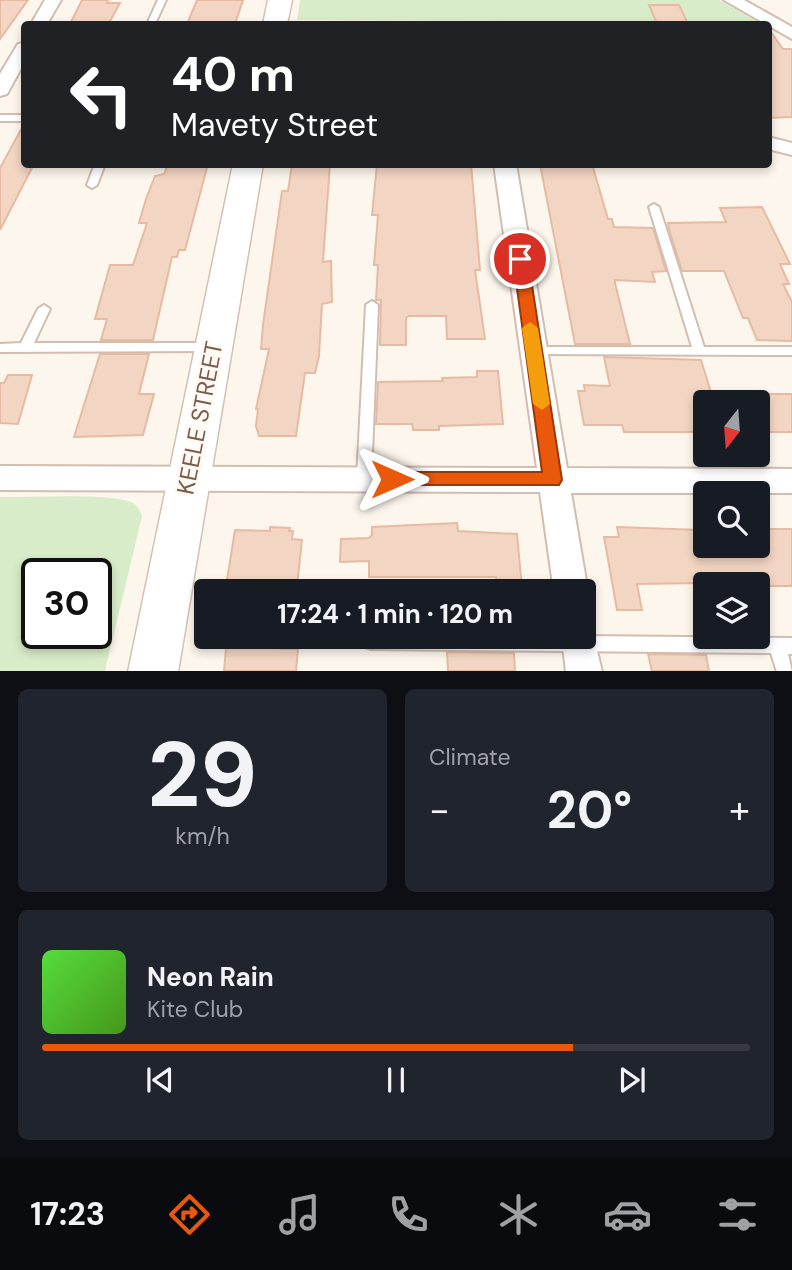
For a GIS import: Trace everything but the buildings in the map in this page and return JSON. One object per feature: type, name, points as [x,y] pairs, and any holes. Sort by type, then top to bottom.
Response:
[{"type":"main road","points":[[276,21],[280,0]]},
{"type":"main road","name":"KEELE STREET","points":[[153,671],[247,168]]},
{"type":"street","points":[[40,21],[53,0]]},
{"type":"street","points":[[732,0],[769,21]]},
{"type":"street","points":[[772,23],[792,34]]},
{"type":"street","points":[[0,90],[21,53]]},
{"type":"street","points":[[772,145],[792,149]]},
{"type":"street","points":[[506,168],[569,579]]},
{"type":"street","points":[[0,478],[792,481]]},
{"type":"lane","points":[[152,21],[162,0]]},
{"type":"lane","points":[[0,118],[21,118]]},
{"type":"lane","points":[[92,185],[98,168]]},
{"type":"lane","points":[[654,207],[700,352]]},
{"type":"lane","points":[[364,479],[372,305]]},
{"type":"lane","points":[[25,349],[44,309]]},
{"type":"lane","points":[[0,348],[214,347]]},
{"type":"lane","points":[[534,351],[792,351]]},
{"type":"lane","points":[[558,649],[785,646],[785,671]]},
{"type":"green space","points":[[300,0],[719,0],[756,21],[528,21],[297,20]]},
{"type":"green space","points":[[0,497],[107,498],[133,503],[139,509],[142,516],[112,642],[112,558],[21,558],[21,649],[110,649],[105,671],[0,671]]},
{"type":"slow traffic","points":[[530,328],[542,404]]},
{"type":"route","points":[[392,479],[553,480],[520,259]]}]
